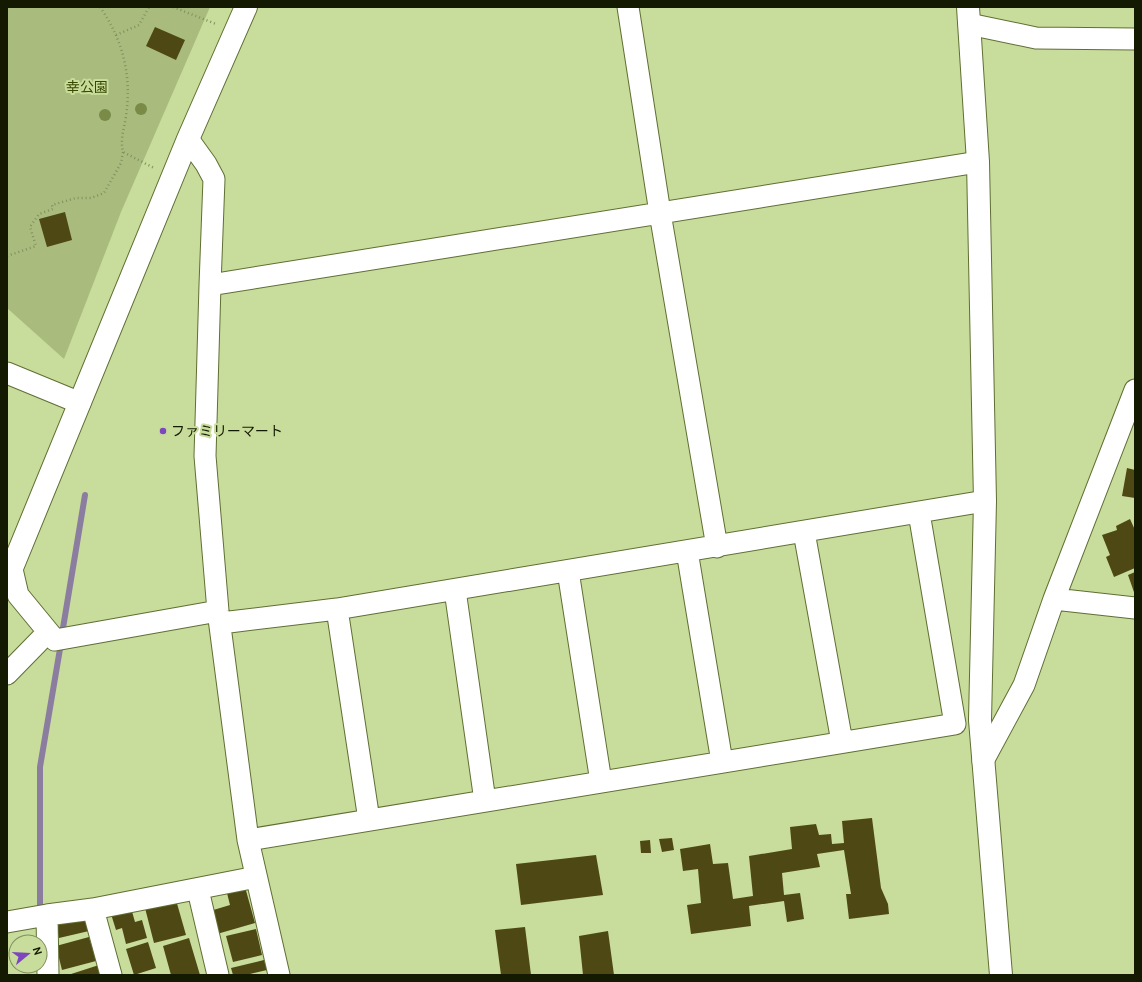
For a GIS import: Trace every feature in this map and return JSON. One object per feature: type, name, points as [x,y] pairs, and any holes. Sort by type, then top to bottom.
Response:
[{"type":"street","points":[[246,7],[172,177],[9,572],[18,595],[55,640],[219,617],[337,609],[986,501]]},
{"type":"street","points":[[628,7],[660,213],[716,547]]},
{"type":"street","points":[[1000,975],[980,720],[986,501],[978,162],[968,15],[1036,38],[1135,39]]},
{"type":"street","points":[[188,139],[206,164],[214,179],[205,456],[219,617],[248,840],[279,975]]},
{"type":"street","points":[[210,285],[978,162]]},
{"type":"street","points":[[7,374],[80,403]]},
{"type":"street","points":[[983,761],[1024,685],[1054,599],[1130,428],[1135,390]]},
{"type":"street","points":[[248,840],[955,724],[919,513]]},
{"type":"street","points":[[804,532],[842,742]]},
{"type":"street","points":[[687,551],[722,762]]},
{"type":"street","points":[[568,571],[601,782]]},
{"type":"street","points":[[455,590],[485,801]]},
{"type":"street","points":[[1054,599],[1135,608]]},
{"type":"street","points":[[337,609],[369,820]]},
{"type":"street","points":[[7,674],[48,632]]},
{"type":"street","points":[[7,922],[93,909],[198,890],[256,877]]},
{"type":"street","points":[[198,890],[218,975]]},
{"type":"street","points":[[93,909],[111,975]]},
{"type":"street","points":[[46,915],[48,975]]},
{"type":"path","points":[[7,256],[36,246],[30,227],[39,214],[53,209],[52,205],[76,198],[91,198],[104,193],[121,163],[123,152],[121,141],[126,116],[128,73],[122,50],[116,35],[100,7]]},
{"type":"path","points":[[116,35],[139,25],[149,7]]},
{"type":"path","points":[[173,7],[236,31]]},
{"type":"path","points":[[123,152],[172,177]]},
{"type":"green space","name":"幸公園","points":[[7,7],[210,7],[121,212],[64,359],[7,308]]},
{"type":"building","points":[[155,27],[185,40],[176,60],[146,46]]},
{"type":"building","points":[[65,212],[72,240],[47,247],[39,219]]},
{"type":"building","points":[[1127,468],[1135,470],[1135,498],[1122,496]]},
{"type":"building","points":[[1130,519],[1135,530],[1135,568],[1114,577],[1106,557],[1110,555],[1102,535],[1117,530],[1116,526]]},
{"type":"building","points":[[1135,572],[1135,595],[1128,575]]},
{"type":"building","points":[[872,818],[881,888],[888,904],[889,914],[849,919],[846,894],[851,894],[844,850],[817,854],[820,867],[782,873],[784,895],[800,893],[804,919],[787,922],[784,901],[749,906],[751,926],[691,934],[687,905],[701,903],[698,869],[683,871],[680,849],[710,844],[713,864],[728,863],[733,899],[753,896],[749,856],[792,849],[790,827],[816,824],[819,835],[831,834],[832,844],[844,843],[842,821]]},
{"type":"building","points":[[672,838],[674,850],[662,852],[659,839]]},
{"type":"building","points":[[650,840],[651,853],[641,853],[640,841]]},
{"type":"building","points":[[596,855],[603,895],[521,905],[516,864]]},
{"type":"building","points":[[245,887],[255,923],[217,934],[210,911],[230,905],[227,893]]},
{"type":"building","points":[[176,900],[186,935],[154,943],[145,908]]},
{"type":"building","points":[[131,908],[135,922],[142,920],[147,938],[126,944],[122,928],[116,930],[111,914]]},
{"type":"building","points":[[85,916],[89,931],[59,938],[56,923]]},
{"type":"building","points":[[525,927],[531,975],[501,975],[495,930]]},
{"type":"building","points":[[256,929],[262,955],[233,962],[226,936]]},
{"type":"building","points":[[608,931],[614,975],[583,975],[579,936]]},
{"type":"building","points":[[89,937],[96,961],[62,970],[56,946]]},
{"type":"building","points":[[189,938],[200,975],[171,975],[163,946]]},
{"type":"building","points":[[148,942],[156,968],[134,975],[126,949]]},
{"type":"building","points":[[264,960],[267,970],[246,975],[233,975],[231,968]]},
{"type":"building","points":[[99,965],[102,975],[68,975]]},
{"type":"waterway","points":[[62,634],[85,495]]},
{"type":"waterway","points":[[40,912],[40,767],[61,643]]},
{"type":"place","name":"ファミリーマート","points":[[163,431]]}]
